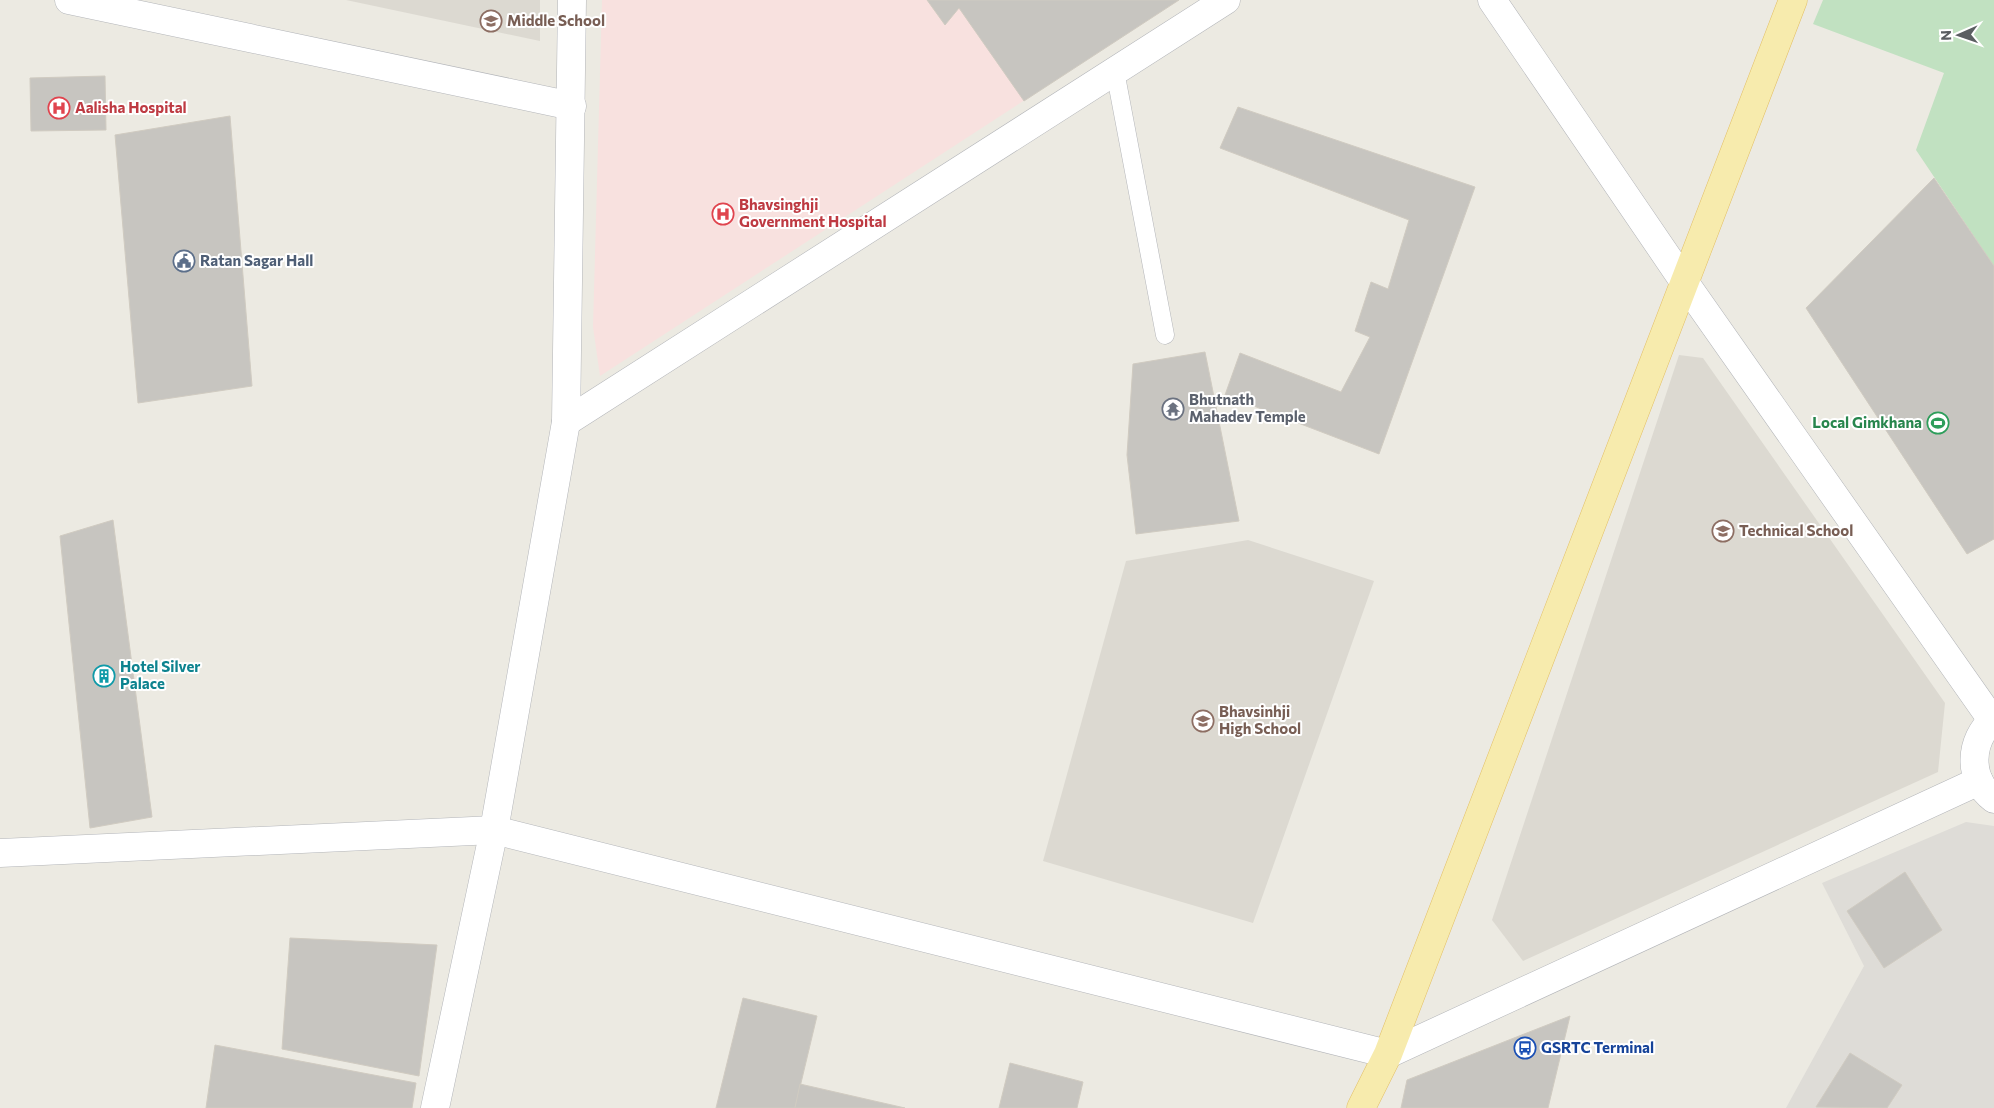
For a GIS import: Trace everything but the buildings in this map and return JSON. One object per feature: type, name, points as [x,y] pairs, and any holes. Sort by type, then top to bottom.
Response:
[{"type":"main road","points":[[1362,1108],[1388,1054],[1793,0]]},
{"type":"street","points":[[69,0],[572,106]]},
{"type":"street","points":[[435,1108],[494,830],[566,422],[572,106],[572,0]]},
{"type":"street","points":[[566,422],[1226,0]]},
{"type":"street","points":[[0,853],[494,830],[1388,1054],[1986,790],[1974,765],[1975,748],[1981,732],[1993,720],[1685,283],[1492,0]]},
{"type":"lane","points":[[1115,71],[1164,335]]},
{"type":"shaded area","name":"Middle School","points":[[346,0],[540,0],[540,41]]},
{"type":"shaded area","name":"Bhavsinghji Government Hospital","points":[[602,0],[1179,0],[600,376],[593,327]]},
{"type":"shaded area","name":"Technical School","points":[[1679,355],[1703,358],[1945,703],[1938,772],[1523,961],[1492,920]]},
{"type":"shaded area","name":"Bhavsinhji High School","points":[[1248,540],[1374,581],[1253,923],[1043,861],[1126,561]]},
{"type":"shaded area","points":[[1966,822],[1994,826],[1994,1108],[1786,1108],[1864,966],[1822,883]]},
{"type":"green space","points":[[1823,0],[1994,0],[1994,266],[1916,150],[1944,73],[1813,24]]},
{"type":"place","name":"Middle School","points":[[491,21]]},
{"type":"place","name":"Aalisha Hospital","points":[[59,108]]},
{"type":"place","name":"Bhavsinghji Government Hospital","points":[[723,214]]},
{"type":"place","name":"Ratan Sagar Hall","points":[[184,261]]},
{"type":"place","name":"Bhutnath Mahadev Temple","points":[[1173,409]]},
{"type":"place","name":"Local Gimkhana","points":[[1938,423]]},
{"type":"place","name":"Technical School","points":[[1723,531]]},
{"type":"place","name":"Hotel Silver Palace","points":[[104,676]]},
{"type":"place","name":"Bhavsinhji High School","points":[[1203,721]]},
{"type":"place","name":"GSRTC Terminal","points":[[1525,1048]]}]
